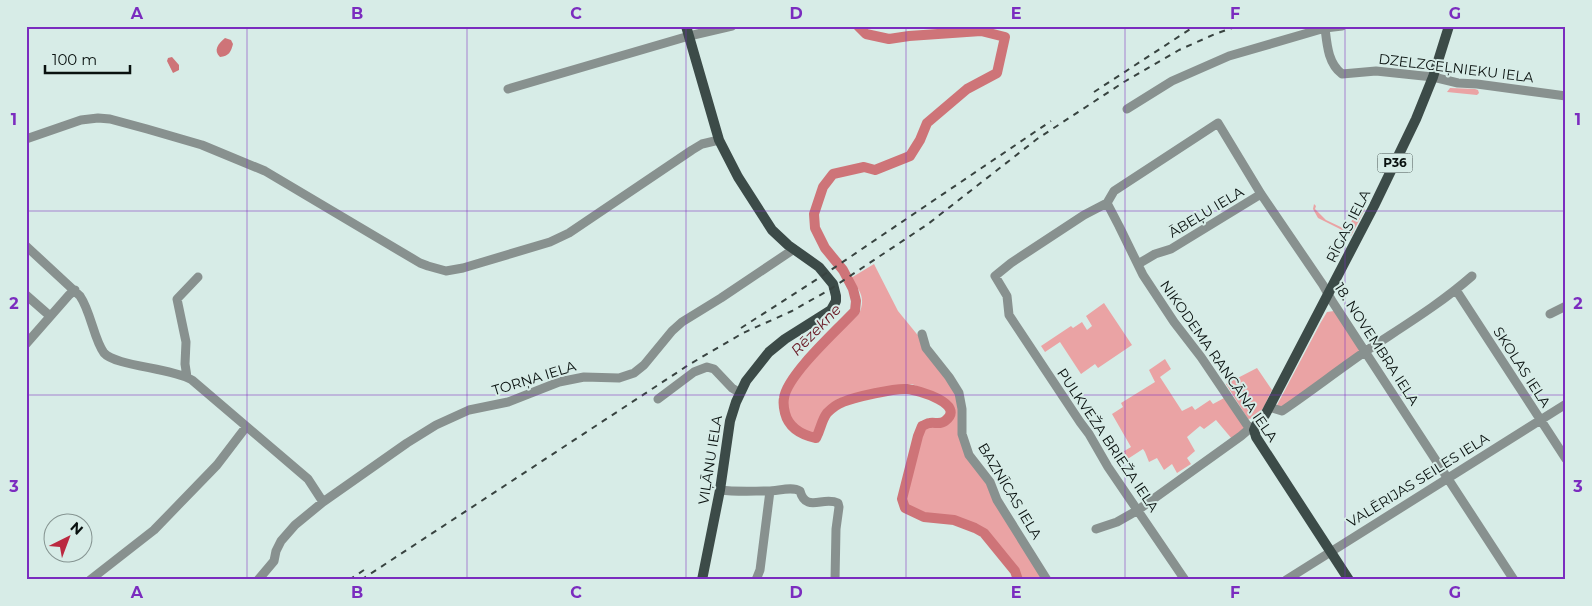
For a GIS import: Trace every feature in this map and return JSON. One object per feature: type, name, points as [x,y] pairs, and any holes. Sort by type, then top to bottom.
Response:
[{"type":"main road","name":"RĪGAS IELA","points":[[1254,430],[1263,418],[1328,295],[1416,119],[1433,77],[1449,26]]},
{"type":"main road","points":[[688,31],[719,140],[738,177],[767,224],[797,251]]},
{"type":"main road","name":"VIĻĀNU IELA","points":[[702,580],[720,490],[730,421],[740,392],[757,366],[777,345],[827,313],[834,306],[836,296],[833,284],[820,267],[797,251]]},
{"type":"main road","name":"NIKODEMA RANCĀNA IELA","points":[[1254,430],[1256,437],[1349,580]]},
{"type":"street","points":[[508,89],[688,31],[732,26]]},
{"type":"street","points":[[1127,109],[1172,81],[1229,56],[1325,28],[1342,26]]},
{"type":"street","name":"DZELZCEĻNIEKU IELA","points":[[1325,28],[1328,52],[1335,68],[1342,74],[1376,71],[1566,96]]},
{"type":"street","points":[[26,139],[80,120],[98,118],[110,119],[202,146],[265,171],[420,263],[446,271],[463,268],[550,242],[569,233],[702,144],[719,140]]},
{"type":"street","name":"18. NOVEMBRA IELA","points":[[1106,203],[1114,192],[1218,124],[1261,194],[1323,285],[1514,580]]},
{"type":"street","name":"ĀBEĻU IELA","points":[[1138,264],[1155,254],[1171,250],[1261,194]]},
{"type":"street","name":"NIKODEMA RANCĀNA IELA","points":[[1106,203],[1143,275],[1247,426],[1254,430]]},
{"type":"street","name":"PULKVEŽA BRIEŽA IELA","points":[[1106,203],[1084,215],[1011,263],[995,276],[1007,296],[1009,314],[1089,434],[1108,467],[1185,580]]},
{"type":"street","points":[[26,246],[75,290],[84,301],[102,350],[108,357],[187,377],[308,479],[323,502]]},
{"type":"street","name":"TORŅA IELA","points":[[258,580],[274,561],[276,551],[285,535],[295,525],[323,502],[407,443],[451,417],[469,410],[508,402],[559,382],[584,377],[618,378],[634,373],[644,365],[672,331],[682,322],[797,251]]},
{"type":"street","points":[[1269,407],[1282,411],[1365,352],[1420,317],[1472,276]]},
{"type":"street","points":[[187,377],[185,364],[186,342],[177,299],[198,277]]},
{"type":"street","points":[[26,344],[75,290]]},
{"type":"street","name":"SKOLAS IELA","points":[[1456,290],[1566,459]]},
{"type":"street","points":[[26,295],[50,316]]},
{"type":"street","points":[[1550,314],[1566,306]]},
{"type":"street","name":"BAZNĪCAS IELA","points":[[922,334],[926,348],[959,393],[962,409],[962,434],[969,455],[990,482],[997,500],[1047,580]]},
{"type":"street","points":[[658,399],[694,372],[707,367],[714,369],[732,388],[740,392]]},
{"type":"street","name":"VALĒRIJAS SEILES IELA","points":[[1286,580],[1566,404]]},
{"type":"street","points":[[90,580],[154,530],[217,465],[246,427]]},
{"type":"street","points":[[1096,529],[1117,522],[1138,510],[1248,430],[1254,430]]},
{"type":"street","points":[[720,490],[770,491],[798,489],[803,499],[808,503],[838,502],[835,580]]},
{"type":"street","points":[[756,580],[760,570],[770,491]]},
{"type":"shaded area","points":[[225,38],[231,40],[233,44],[226,56],[220,57],[217,47]]},
{"type":"shaded area","points":[[172,57],[179,65],[179,70],[173,73],[167,61],[168,58]]},
{"type":"shaded area","points":[[1450,88],[1475,89],[1479,93],[1477,95],[1447,92]]},
{"type":"shaded area","points":[[1360,203],[1365,209],[1351,236],[1318,218],[1313,209],[1314,204],[1316,206],[1315,209],[1326,220],[1347,230]]},
{"type":"shaded area","points":[[874,264],[898,311],[925,344],[959,393],[969,455],[1045,580],[1018,580],[1014,571],[984,533],[975,528],[954,520],[924,517],[905,508],[902,499],[918,436],[922,426],[943,427],[954,414],[948,400],[912,384],[863,392],[837,399],[818,421],[821,422],[816,438],[787,419],[787,389],[797,372],[859,314],[862,299],[851,278]]},
{"type":"shaded area","points":[[1104,303],[1132,345],[1098,368],[1095,364],[1081,374],[1060,342],[1045,352],[1041,346],[1071,326],[1073,328],[1082,322],[1087,330],[1092,326],[1086,316]]},
{"type":"shaded area","points":[[1334,311],[1361,351],[1283,408],[1276,407],[1327,312]]},
{"type":"shaded area","points":[[1165,359],[1171,369],[1160,377],[1182,411],[1192,406],[1195,410],[1210,400],[1213,404],[1226,397],[1248,429],[1232,439],[1216,420],[1204,429],[1200,426],[1187,437],[1195,451],[1187,458],[1191,464],[1177,473],[1172,464],[1164,470],[1157,458],[1149,462],[1143,449],[1120,464],[1116,456],[1131,447],[1112,414],[1123,407],[1121,403],[1155,382],[1149,370]]},
{"type":"shaded area","points":[[1257,368],[1272,390],[1260,412],[1253,418],[1248,419],[1226,384]]},
{"type":"waterway","name":"Rēzekne","points":[[858,26],[866,34],[889,39],[981,31],[1005,37],[997,73],[967,89],[927,123],[920,140],[910,156],[875,170],[864,167],[833,174],[823,187],[814,214],[815,228],[825,248],[843,270],[853,289],[856,301],[855,311],[814,353],[794,377],[787,388],[784,398],[785,413],[793,427],[806,435],[816,438],[827,413],[839,404],[856,398],[885,391],[907,389],[930,395],[946,404],[950,409],[950,415],[945,421],[922,426],[918,436],[902,499],[905,508],[924,517],[954,520],[984,533],[1015,571],[1018,580]]},
{"type":"railway","points":[[1094,92],[1195,26]]},
{"type":"railway","points":[[361,580],[690,364],[743,333],[792,311],[829,290],[928,224],[1037,139],[1124,82],[1179,50],[1238,26]]},
{"type":"railway","points":[[741,328],[822,276],[1051,121]]},
{"type":"railway","points":[[349,580],[367,568]]}]
